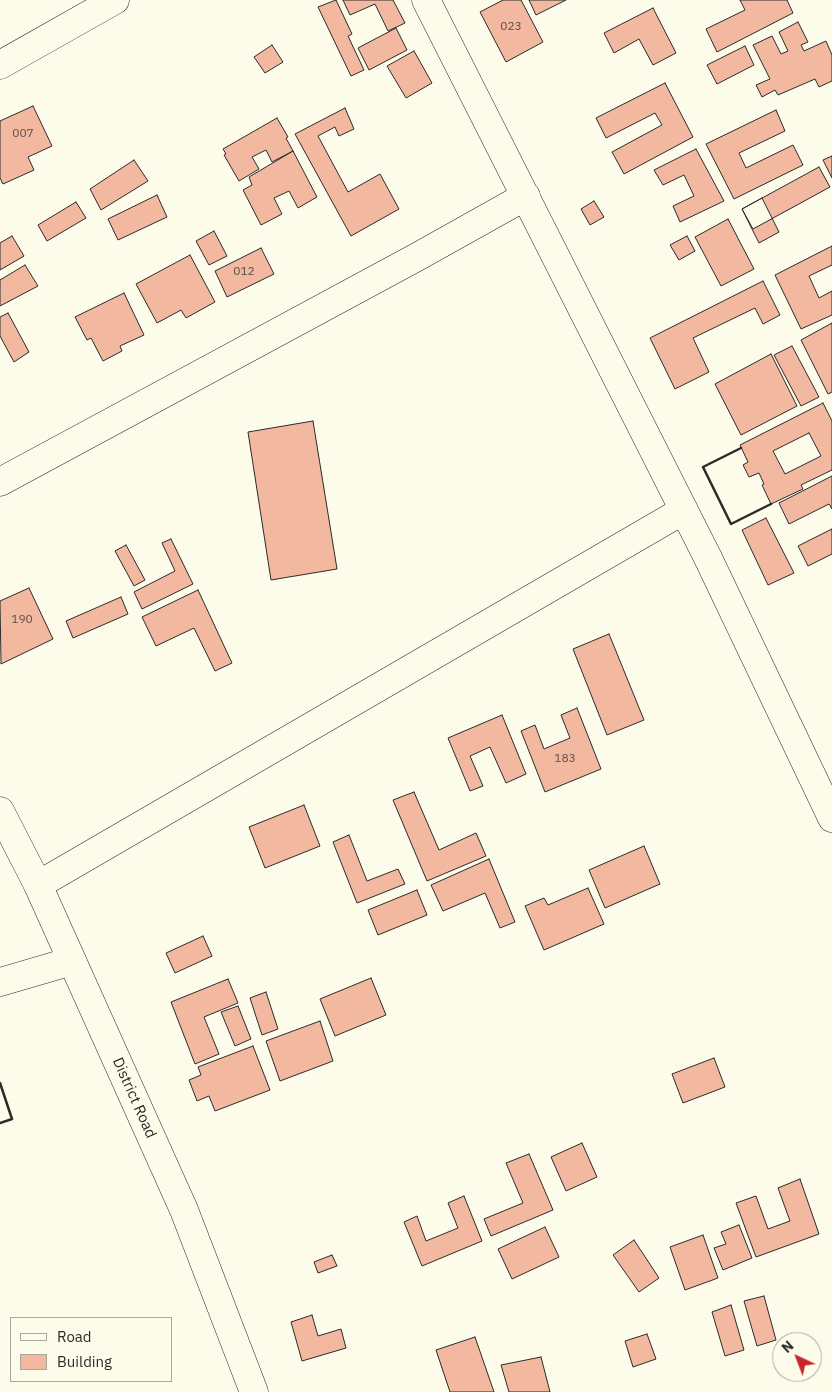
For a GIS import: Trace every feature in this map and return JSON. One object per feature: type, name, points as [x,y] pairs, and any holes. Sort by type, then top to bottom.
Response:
[{"type":"street","points":[[0,65],[115,0]]},
{"type":"street","points":[[426,0],[684,510],[832,818]]},
{"type":"street","points":[[0,482],[417,257],[526,196]]},
{"type":"street","points":[[38,885],[684,510]]},
{"type":"street","name":"District Road","points":[[0,811],[38,885],[184,1210],[254,1392]]},
{"type":"street","points":[[0,982],[72,961]]},
{"type":"building","points":[[336,0],[352,34],[348,36],[364,70],[351,76],[318,7]]},
{"type":"building","points":[[343,0],[393,0],[405,23],[388,31],[375,4],[350,15]]},
{"type":"building","points":[[503,0],[521,0],[543,42],[506,62],[480,12]]},
{"type":"building","points":[[529,0],[566,0],[536,15]]},
{"type":"building","points":[[740,0],[787,0],[793,13],[717,52],[706,29],[745,10]]},
{"type":"building","points":[[653,8],[676,53],[653,65],[639,39],[614,53],[604,33]]},
{"type":"building","points":[[798,22],[808,42],[801,45],[804,51],[826,41],[832,55],[832,81],[819,87],[815,79],[778,95],[775,90],[762,97],[756,85],[770,79],[753,45],[772,36],[781,54],[788,51],[779,32]]},
{"type":"building","points":[[396,28],[407,50],[369,70],[358,48]]},
{"type":"building","points":[[272,45],[283,62],[265,73],[254,57]]},
{"type":"building","points":[[745,46],[754,65],[717,84],[707,65]]},
{"type":"building","points":[[414,51],[432,83],[406,98],[387,66]]},
{"type":"building","points":[[665,83],[693,137],[624,174],[612,152],[662,125],[655,113],[606,138],[596,118]]},
{"type":"building","points":[[33,106],[52,146],[28,157],[34,170],[3,184],[0,178],[0,121]]},
{"type":"building","points":[[345,108],[354,129],[339,136],[335,127],[318,136],[348,192],[380,174],[399,209],[351,236],[295,134]]},
{"type":"building","points":[[776,110],[785,131],[739,153],[746,168],[793,145],[803,165],[734,199],[706,144]]},
{"type":"building","points":[[277,118],[288,137],[286,138],[293,151],[272,162],[266,150],[252,157],[259,169],[239,181],[224,155],[226,154],[223,149]]},
{"type":"building","points":[[696,149],[724,201],[680,222],[673,206],[694,196],[684,175],[663,185],[654,170]]},
{"type":"building","points":[[293,151],[317,197],[298,208],[289,191],[274,198],[282,214],[261,225],[243,190],[252,185],[249,177]]},
{"type":"building","points":[[832,156],[832,178],[823,160]]},
{"type":"building","points":[[134,160],[148,181],[101,210],[90,189]]},
{"type":"building","points":[[819,167],[830,187],[753,229],[742,209]]},
{"type":"building","points":[[157,195],[167,217],[118,240],[108,219]]},
{"type":"building","points":[[762,198],[779,232],[759,243],[742,209]]},
{"type":"building","points":[[594,201],[604,217],[590,225],[581,209]]},
{"type":"building","points":[[76,202],[86,218],[47,241],[38,225]]},
{"type":"building","points":[[728,219],[754,269],[721,286],[695,237]]},
{"type":"building","points":[[214,231],[227,256],[209,265],[196,241]]},
{"type":"building","points":[[12,236],[24,256],[0,270],[0,243]]},
{"type":"building","points":[[687,236],[695,251],[679,260],[670,245]]},
{"type":"building","points":[[832,246],[832,265],[809,276],[819,298],[832,291],[832,315],[801,329],[775,275]]},
{"type":"building","points":[[261,248],[274,274],[227,297],[215,271]]},
{"type":"building","points":[[190,255],[215,302],[186,318],[181,310],[157,323],[136,284]]},
{"type":"building","points":[[25,265],[38,286],[0,306],[0,280]]},
{"type":"building","points":[[763,281],[780,315],[763,324],[755,308],[693,338],[709,372],[675,389],[650,338]]},
{"type":"building","points":[[124,293],[144,335],[120,346],[122,351],[103,361],[91,338],[87,340],[75,317]]},
{"type":"building","points":[[8,313],[29,352],[14,362],[0,336],[0,317]]},
{"type":"building","points":[[832,323],[832,392],[828,394],[801,340]]},
{"type":"building","points":[[792,346],[819,397],[801,406],[774,355]]},
{"type":"building","points":[[771,354],[797,406],[741,435],[715,384]]},
{"type":"building","points":[[823,403],[832,421],[832,470],[801,485],[803,489],[771,504],[762,485],[764,484],[759,473],[749,477],[743,465],[748,462],[740,445]],"holes":[[[809,433],[821,456],[785,474],[773,451]]]},
{"type":"building","points":[[313,421],[337,569],[271,580],[248,432]]},
{"type":"building","points":[[832,476],[832,509],[829,504],[789,524],[779,503]]},
{"type":"building","points":[[766,518],[794,573],[768,585],[742,530]]},
{"type":"building","points":[[832,529],[832,554],[808,566],[798,546]]},
{"type":"building","points":[[171,539],[193,584],[142,609],[134,592],[175,571],[162,543]]},
{"type":"building","points":[[126,545],[145,580],[134,586],[115,551]]},
{"type":"building","points":[[29,588],[53,639],[1,664],[0,601]]},
{"type":"building","points":[[198,590],[232,663],[215,671],[194,628],[156,646],[142,617]]},
{"type":"building","points":[[121,597],[128,614],[73,638],[66,621]]},
{"type":"building","points":[[609,634],[644,720],[607,735],[573,649]]},
{"type":"building","points":[[577,708],[601,769],[545,792],[521,731],[535,725],[544,749],[570,738],[561,715]]},
{"type":"building","points":[[502,715],[526,774],[506,783],[490,747],[470,756],[483,786],[470,791],[448,738]]},
{"type":"building","points":[[414,792],[439,850],[476,833],[486,856],[427,881],[393,800]]},
{"type":"building","points":[[304,805],[320,846],[265,868],[249,827]]},
{"type":"building","points":[[349,835],[367,881],[398,869],[405,884],[357,903],[333,842]]},
{"type":"building","points":[[644,846],[660,884],[605,908],[589,870]]},
{"type":"building","points":[[489,859],[515,922],[500,928],[485,893],[443,911],[431,885]]},
{"type":"building","points":[[588,888],[604,924],[544,950],[525,906],[544,898],[548,905]]},
{"type":"building","points":[[417,890],[427,915],[378,935],[368,910]]},
{"type":"building","points":[[203,936],[212,956],[175,973],[166,953]]},
{"type":"building","points":[[371,978],[386,1015],[335,1036],[320,999]]},
{"type":"building","points":[[228,979],[238,1003],[204,1017],[219,1054],[195,1064],[171,1002]]},
{"type":"building","points":[[266,992],[278,1029],[262,1035],[250,998]]},
{"type":"building","points":[[238,1006],[251,1039],[235,1046],[221,1012]]},
{"type":"building","points":[[320,1021],[333,1061],[280,1081],[266,1041]]},
{"type":"building","points":[[253,1046],[270,1090],[215,1111],[209,1096],[197,1101],[189,1080],[201,1075],[198,1067]]},
{"type":"building","points":[[714,1058],[725,1087],[683,1103],[672,1074]]},
{"type":"building","points":[[582,1143],[597,1177],[566,1191],[551,1157]]},
{"type":"building","points":[[529,1154],[553,1210],[491,1236],[484,1219],[523,1203],[506,1163]]},
{"type":"building","points":[[800,1179],[819,1234],[756,1257],[736,1203],[756,1196],[768,1229],[790,1221],[778,1188]]},
{"type":"building","points":[[464,1196],[482,1241],[422,1266],[404,1222],[417,1216],[426,1241],[458,1228],[448,1203]]},
{"type":"building","points":[[739,1225],[752,1258],[723,1270],[714,1248],[726,1244],[721,1232]]},
{"type":"building","points":[[545,1227],[559,1257],[512,1279],[498,1249]]},
{"type":"building","points":[[703,1235],[718,1278],[685,1290],[670,1247]]},
{"type":"building","points":[[634,1240],[659,1278],[639,1292],[613,1255]]},
{"type":"building","points":[[332,1255],[337,1266],[318,1273],[314,1262]]},
{"type":"building","points":[[764,1296],[774,1332],[772,1332],[772,1341],[757,1346],[744,1301]]},
{"type":"building","points":[[731,1305],[744,1350],[725,1356],[712,1312]]},
{"type":"building","points":[[312,1315],[318,1336],[341,1329],[346,1348],[302,1361],[291,1322]]},
{"type":"building","points":[[647,1334],[656,1359],[633,1367],[625,1341]]},
{"type":"building","points":[[475,1337],[494,1392],[450,1392],[436,1350]]},
{"type":"building","points":[[541,1357],[550,1392],[509,1392],[501,1365]]},
{"type":"wall","points":[[741,448],[703,467],[731,524],[771,504]]},
{"type":"wall","points":[[0,1083],[12,1119],[0,1123]]}]
